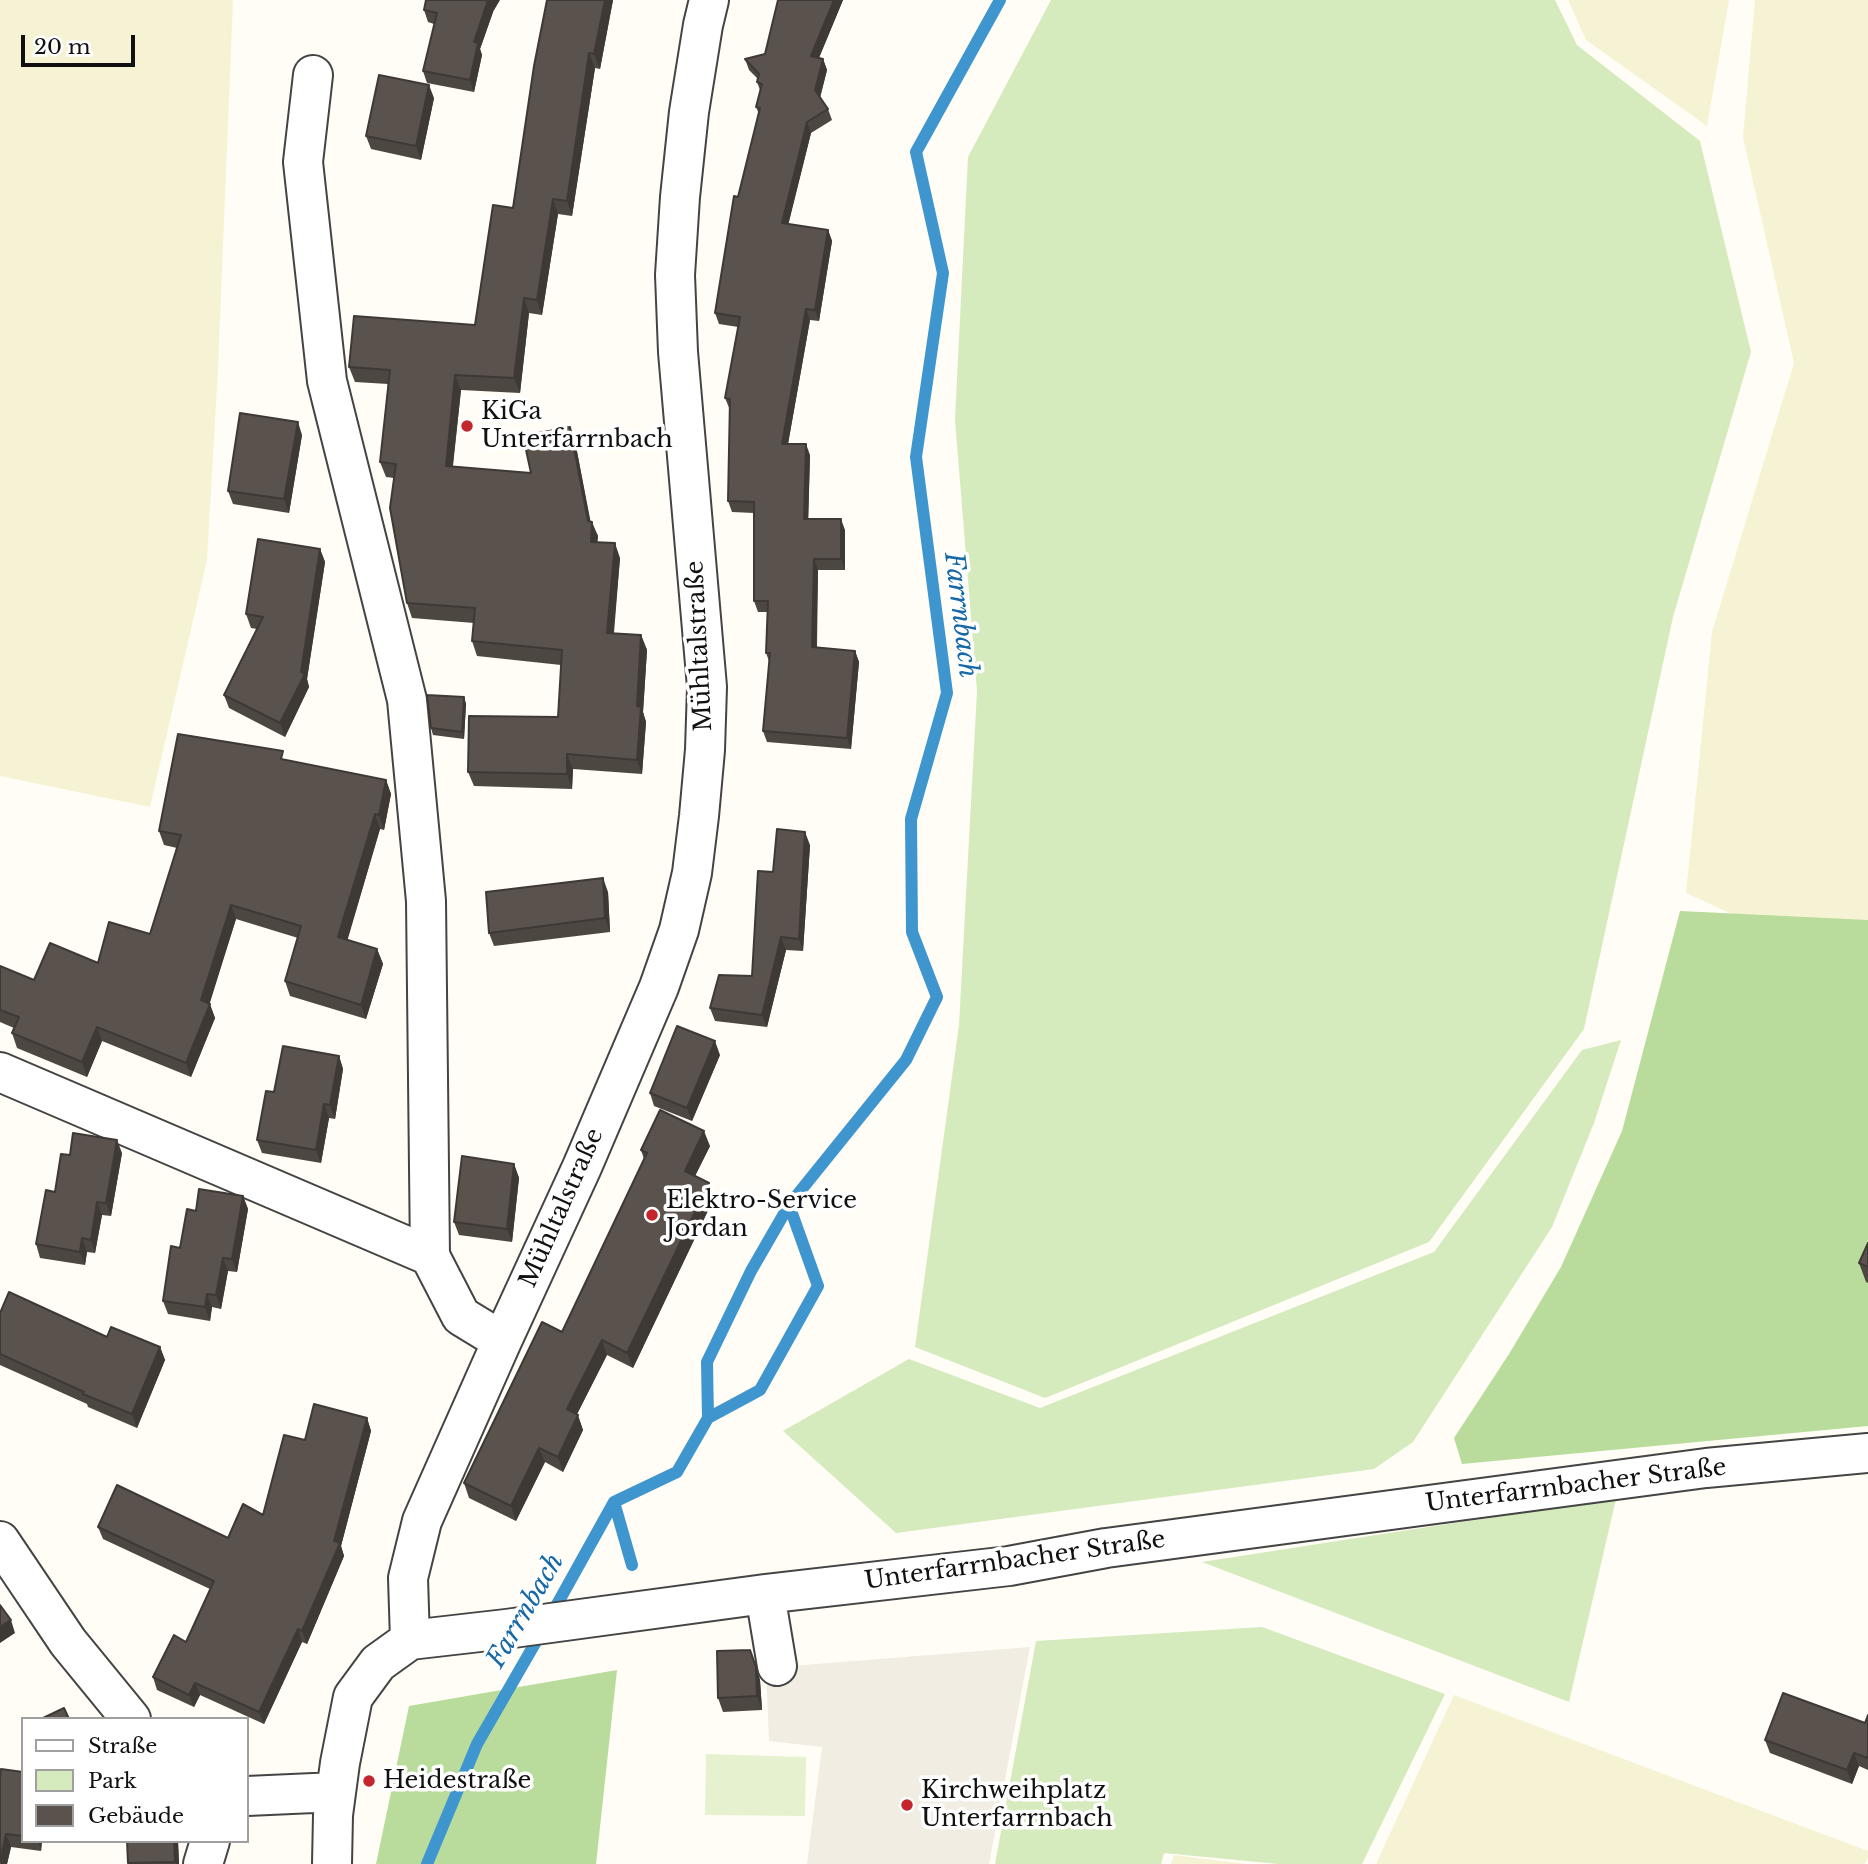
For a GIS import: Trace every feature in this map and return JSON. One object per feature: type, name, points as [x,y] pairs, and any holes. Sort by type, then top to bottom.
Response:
[{"type":"street","name":"Mühltalstraße","points":[[410,1640],[408,1578],[422,1521],[582,1167],[659,987],[679,930],[692,873],[705,750],[706,687],[678,352],[676,275],[680,197],[689,112],[709,0]]},
{"type":"street","points":[[313,75],[303,162],[327,381],[407,700],[426,901],[430,1256],[461,1316],[502,1341]]},
{"type":"street","points":[[0,1072],[430,1256]]},
{"type":"street","name":"Unterfarrnbacher Straße","points":[[332,1864],[333,1815],[353,1697],[378,1663],[410,1640],[765,1594],[1009,1566],[1106,1548],[1706,1468],[1868,1453]]},
{"type":"street","points":[[0,1541],[68,1642],[129,1717]]},
{"type":"street","points":[[765,1594],[776,1666]]},
{"type":"street","points":[[248,1796],[336,1792]]},
{"type":"street","points":[[203,1864],[209,1843]]},
{"type":"shaded area","points":[[0,0],[233,0],[218,369],[207,560],[150,807],[0,776]]},
{"type":"shaded area","points":[[1568,0],[1729,0],[1707,126],[1586,40]]},
{"type":"shaded area","points":[[1755,0],[1868,0],[1868,976],[1686,893],[1712,632],[1794,363],[1743,137]]},
{"type":"shaded area","name":"Kirchweihplatz Unterfarrnbach","points":[[1030,1647],[989,1864],[807,1864],[822,1747],[769,1741],[766,1668]]},
{"type":"shaded area","points":[[1454,1695],[1868,1851],[1868,1857],[1865,1864],[1376,1864]]},
{"type":"shaded area","points":[[1174,1855],[1246,1864],[1171,1864]]},
{"type":"green space","points":[[1051,0],[1555,0],[1577,45],[1700,141],[1751,352],[1673,617],[1584,1029],[1429,1242],[1045,1398],[915,1347],[959,1025],[977,691],[955,420],[968,157]]},
{"type":"green space","points":[[1680,911],[1868,920],[1868,1426],[1462,1464],[1454,1438],[1561,1267],[1622,1131]]},
{"type":"green space","points":[[1621,1040],[1594,1123],[1552,1227],[1413,1442],[1374,1469],[896,1533],[783,1431],[909,1359],[1040,1408],[1434,1252],[1582,1050]]},
{"type":"green space","points":[[1616,1499],[1569,1702],[1202,1562],[1408,1530]]},
{"type":"green space","points":[[1262,1627],[1445,1694],[1362,1864],[1278,1864],[1164,1853],[1161,1864],[995,1864],[1036,1641]]},
{"type":"green space","points":[[617,1670],[596,1864],[376,1864],[409,1706]]},
{"type":"green space","points":[[706,1754],[806,1757],[805,1816],[705,1815]]},
{"type":"building","points":[[426,0],[488,0],[474,42],[478,43],[470,80],[423,71],[437,13],[424,10]]},
{"type":"building","points":[[547,0],[605,0],[594,54],[589,53],[567,201],[553,199],[537,300],[524,298],[514,378],[455,375],[446,466],[531,473],[523,436],[570,427],[588,521],[592,522],[591,542],[615,543],[607,633],[641,635],[637,706],[641,707],[637,760],[567,754],[567,774],[468,772],[469,716],[558,717],[562,650],[472,641],[475,608],[407,603],[390,508],[396,464],[380,462],[390,370],[349,367],[354,316],[475,325],[493,205],[513,208],[534,66]]},
{"type":"building","points":[[778,0],[834,0],[811,56],[823,59],[815,90],[828,109],[807,122],[782,223],[828,230],[815,310],[806,309],[782,444],[806,444],[804,519],[841,519],[841,559],[814,559],[812,647],[855,651],[847,738],[763,731],[770,653],[766,653],[768,601],[754,601],[754,502],[728,501],[730,399],[725,398],[740,317],[715,313],[734,196],[738,197],[760,108],[756,107],[762,84],[757,82],[759,74],[745,59],[765,54]]},
{"type":"building","points":[[379,75],[429,85],[416,146],[366,136]]},
{"type":"building","points":[[240,413],[298,422],[284,499],[228,491]]},
{"type":"building","points":[[258,539],[320,549],[301,672],[305,674],[280,723],[224,695],[263,617],[246,614]]},
{"type":"building","points":[[427,695],[464,697],[462,732],[431,728]]},
{"type":"building","points":[[178,734],[283,751],[281,759],[386,780],[379,815],[375,814],[338,937],[377,949],[361,1005],[285,981],[301,926],[231,905],[201,1000],[210,1004],[186,1063],[97,1027],[82,1062],[12,1033],[19,1017],[0,1010],[0,966],[34,980],[50,943],[98,963],[109,922],[150,934],[181,835],[159,831]]},
{"type":"building","points":[[777,829],[805,832],[799,939],[781,937],[762,1015],[710,1008],[719,975],[752,976],[758,871],[773,872]]},
{"type":"building","points":[[603,878],[605,918],[489,933],[486,892]]},
{"type":"building","points":[[677,1026],[715,1041],[687,1108],[650,1093]]},
{"type":"building","points":[[283,1046],[339,1056],[330,1105],[324,1104],[316,1150],[257,1140],[266,1091],[274,1092]]},
{"type":"building","points":[[660,1110],[704,1131],[685,1171],[709,1183],[627,1353],[602,1340],[567,1409],[578,1415],[558,1457],[539,1448],[511,1506],[464,1483],[542,1322],[562,1332],[647,1153],[641,1150]]},
{"type":"building","points":[[73,1133],[117,1140],[106,1203],[97,1202],[91,1240],[82,1238],[80,1252],[36,1244],[46,1190],[55,1192],[61,1154],[70,1155]]},
{"type":"building","points":[[462,1156],[514,1164],[507,1229],[454,1222]]},
{"type":"building","points":[[199,1189],[243,1196],[232,1259],[223,1258],[216,1295],[207,1294],[205,1307],[163,1301],[171,1246],[180,1248],[187,1209],[196,1211]]},
{"type":"building","points":[[1868,1243],[1868,1267],[1859,1263]]},
{"type":"building","points":[[9,1292],[107,1337],[111,1327],[160,1347],[132,1414],[0,1354],[0,1313]]},
{"type":"building","points":[[314,1404],[367,1418],[334,1541],[340,1543],[302,1631],[298,1629],[259,1712],[195,1683],[189,1695],[153,1677],[174,1635],[186,1642],[214,1581],[98,1527],[117,1485],[228,1538],[243,1504],[263,1515],[284,1435],[305,1440]]},
{"type":"building","points":[[0,1605],[11,1620],[0,1627]]},
{"type":"building","points":[[750,1650],[756,1667],[757,1696],[718,1698],[717,1651]]},
{"type":"building","points":[[1783,1693],[1865,1723],[1868,1715],[1868,1758],[1854,1753],[1847,1770],[1765,1740]]},
{"type":"building","points":[[64,1708],[68,1717],[45,1717]]},
{"type":"building","points":[[1,1769],[21,1772],[21,1836],[6,1834],[0,1862]]},
{"type":"building","points":[[127,1843],[174,1843],[175,1862],[128,1863]]},
{"type":"waterway","name":"Farrnbach","points":[[550,1617],[614,1502],[677,1472],[708,1418],[707,1362],[751,1271],[789,1205],[906,1060],[937,997],[912,932],[911,819],[947,693],[916,457],[943,273],[916,152],[1000,0]]},
{"type":"waterway","name":"Farrnbach","points":[[708,1418],[760,1390],[818,1286],[789,1205]]},
{"type":"waterway","points":[[614,1502],[632,1565]]},
{"type":"waterway","name":"Farrnbach","points":[[427,1864],[477,1744],[541,1633]]},
{"type":"place","name":"KiGa Unterfarrnbach","points":[[467,426]]},
{"type":"place","name":"Elektro-Service Jordan","points":[[652,1215]]},
{"type":"place","name":"Heidestraße","points":[[369,1781]]},
{"type":"place","name":"Kirchweihplatz Unterfarrnbach","points":[[907,1805]]}]
